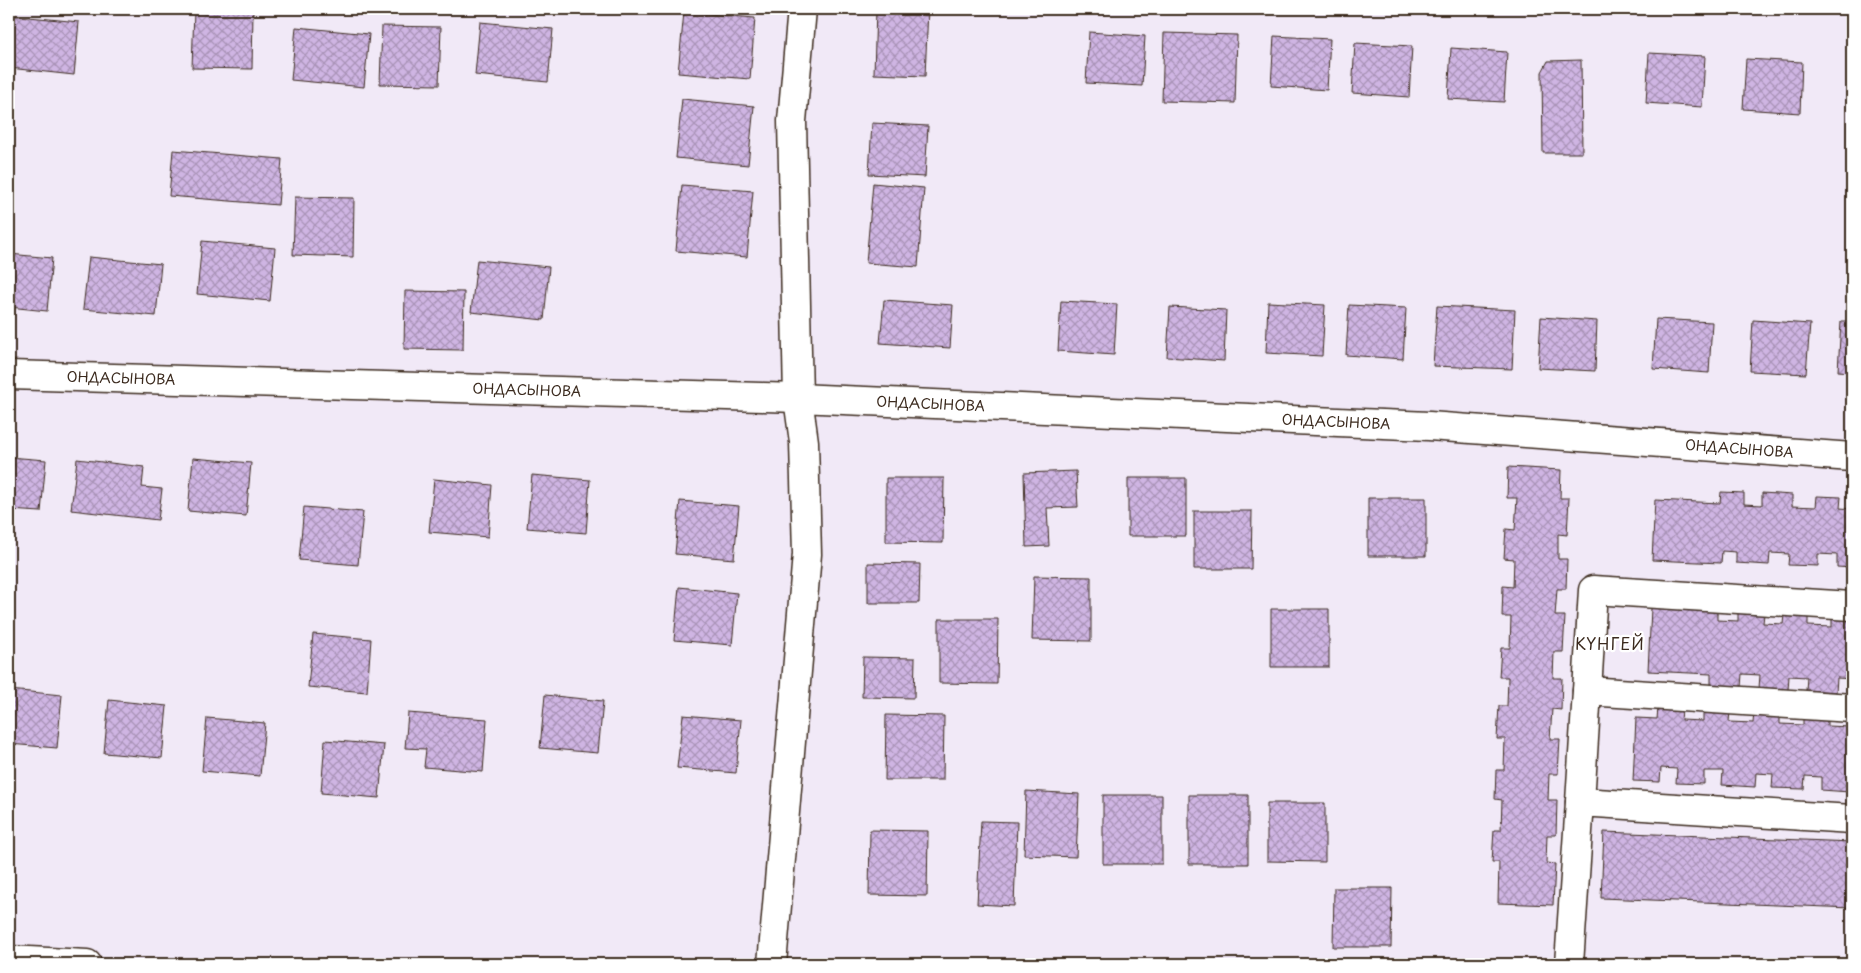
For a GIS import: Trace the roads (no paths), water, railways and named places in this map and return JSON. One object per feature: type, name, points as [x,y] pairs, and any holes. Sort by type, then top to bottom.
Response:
[{"type":"street","points":[[772,964],[807,554],[804,442],[798,398],[792,120],[802,9]]},
{"type":"street","name":"ОНДАСЫНОВА","points":[[9,375],[798,398],[1429,426],[1852,457]]},
{"type":"street","points":[[1569,964],[1593,590],[1852,606]]},
{"type":"street","points":[[1587,691],[1852,708]]},
{"type":"street","points":[[1580,802],[1852,819]]},
{"type":"street","points":[[9,960],[87,964]]},
{"type":"district","name":"КҮНГЕЙ","points":[[1610,644]]}]
